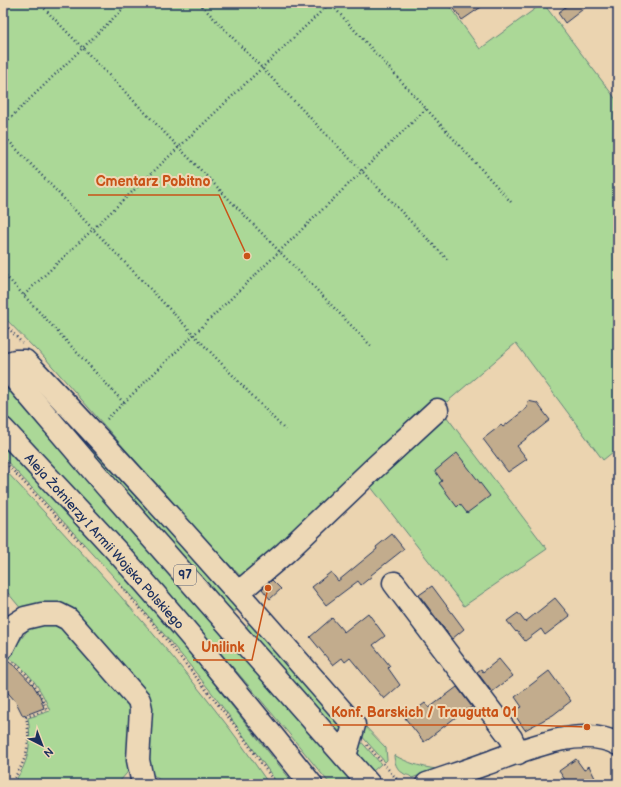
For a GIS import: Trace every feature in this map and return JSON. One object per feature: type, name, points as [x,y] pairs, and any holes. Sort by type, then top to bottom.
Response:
[{"type":"main road","points":[[3,365],[15,361],[25,361],[98,427],[245,601],[354,725],[345,756]]},
{"type":"main road","name":"97","points":[[3,365],[73,448],[369,784]]},
{"type":"main road","points":[[231,628],[245,601],[286,552],[437,410]]},
{"type":"main road","points":[[73,448],[98,427]]},
{"type":"main road","name":"Aleja Żołnierzy I Armii Wojska Polskiego","points":[[3,429],[162,602],[252,710],[311,784]]},
{"type":"main road","points":[[394,583],[511,738],[518,753]]},
{"type":"main road","points":[[7,654],[8,619],[25,618],[42,614],[58,614],[68,619],[138,700],[141,709],[141,735],[138,760],[143,784]]},
{"type":"main road","points":[[427,784],[561,740],[580,737],[596,738],[617,743]]},
{"type":"path","points":[[39,3],[372,347]]},
{"type":"path","points":[[3,125],[129,3]]},
{"type":"path","points":[[199,3],[449,261]]},
{"type":"path","points":[[24,295],[330,3],[511,202]]},
{"type":"path","points":[[98,427],[426,109]]},
{"type":"path","points":[[3,135],[285,430]]},
{"type":"path","points":[[3,273],[124,403]]},
{"type":"path","points":[[3,459],[84,547]]},
{"type":"path","points":[[116,581],[151,621],[236,727],[276,784]]},
{"type":"path","points":[[7,654],[36,686],[47,710],[26,717],[29,735],[27,750],[22,764],[9,784]]},
{"type":"path","points":[[354,725],[359,736],[401,784]]},
{"type":"green space","points":[[3,3],[447,3],[480,49],[543,3],[618,102],[618,448],[603,460],[516,343],[440,408],[547,549],[464,606],[367,482],[252,588],[198,532],[38,350],[37,351],[3,316]]},
{"type":"green space","points":[[3,380],[356,784],[330,784],[291,736],[171,596],[88,504],[3,414]]},
{"type":"green space","points":[[3,444],[112,562],[177,637],[294,784],[278,784],[212,693],[162,632],[3,457]]},
{"type":"green space","points":[[88,448],[93,448],[235,605],[236,611],[231,612]]},
{"type":"green space","points":[[3,468],[91,563],[176,661],[235,736],[269,784],[168,784],[152,773],[148,768],[148,713],[88,633],[22,610],[3,587]]},
{"type":"green space","points":[[47,623],[63,626],[133,705],[130,766],[127,773],[119,782],[121,784],[12,784],[18,777],[26,761],[28,753],[30,736],[28,718],[50,711],[43,695],[34,681],[22,668],[8,657],[29,628]]},
{"type":"green space","points":[[248,624],[252,625],[345,729],[342,737],[246,629]]},
{"type":"green space","points":[[362,723],[386,748],[387,760],[385,762],[359,733]]},
{"type":"green space","points":[[357,737],[381,764],[373,771],[353,750]]},
{"type":"green space","points":[[394,755],[415,764],[437,769],[412,778],[399,770],[395,763]]},
{"type":"building","points":[[450,3],[487,3],[462,20]]},
{"type":"building","points":[[570,3],[591,3],[565,23],[558,13]]},
{"type":"building","points":[[528,401],[537,403],[550,420],[517,446],[527,459],[508,472],[483,439],[501,425],[503,427],[527,408]]},
{"type":"building","points":[[457,453],[490,496],[467,513],[460,504],[457,507],[439,483],[442,481],[435,471]]},
{"type":"building","points":[[392,534],[404,549],[371,575],[372,576],[361,585],[358,581],[326,605],[312,587],[331,572],[338,581],[377,549],[376,547]]},
{"type":"building","points":[[272,580],[281,589],[270,599],[262,589]]},
{"type":"building","points":[[432,586],[464,629],[452,639],[419,595]]},
{"type":"building","points":[[555,598],[570,616],[545,635],[541,629],[525,641],[507,621],[518,613],[525,622]]},
{"type":"building","points":[[368,613],[385,636],[373,645],[390,666],[388,668],[400,685],[384,699],[350,658],[345,662],[342,658],[333,665],[310,637],[332,618],[344,632]]},
{"type":"building","points":[[3,659],[17,668],[33,685],[40,696],[44,708],[23,716],[16,702],[3,687]]},
{"type":"building","points":[[499,659],[513,676],[492,692],[477,672],[481,669],[483,672]]},
{"type":"building","points":[[549,671],[571,701],[553,715],[525,730],[512,711],[522,707],[515,697]]},
{"type":"building","points":[[457,687],[472,707],[456,717],[424,742],[405,718],[425,703],[429,708]]},
{"type":"building","points":[[576,759],[584,770],[589,766],[595,778],[593,784],[568,784],[559,771]]},
{"type":"place","name":"Cmentarz Pobitno","points":[[247,256]]},
{"type":"place","name":"Unilink","points":[[268,588]]},
{"type":"place","name":"Konf. Barskich / Traugutta 01","points":[[587,727]]}]
